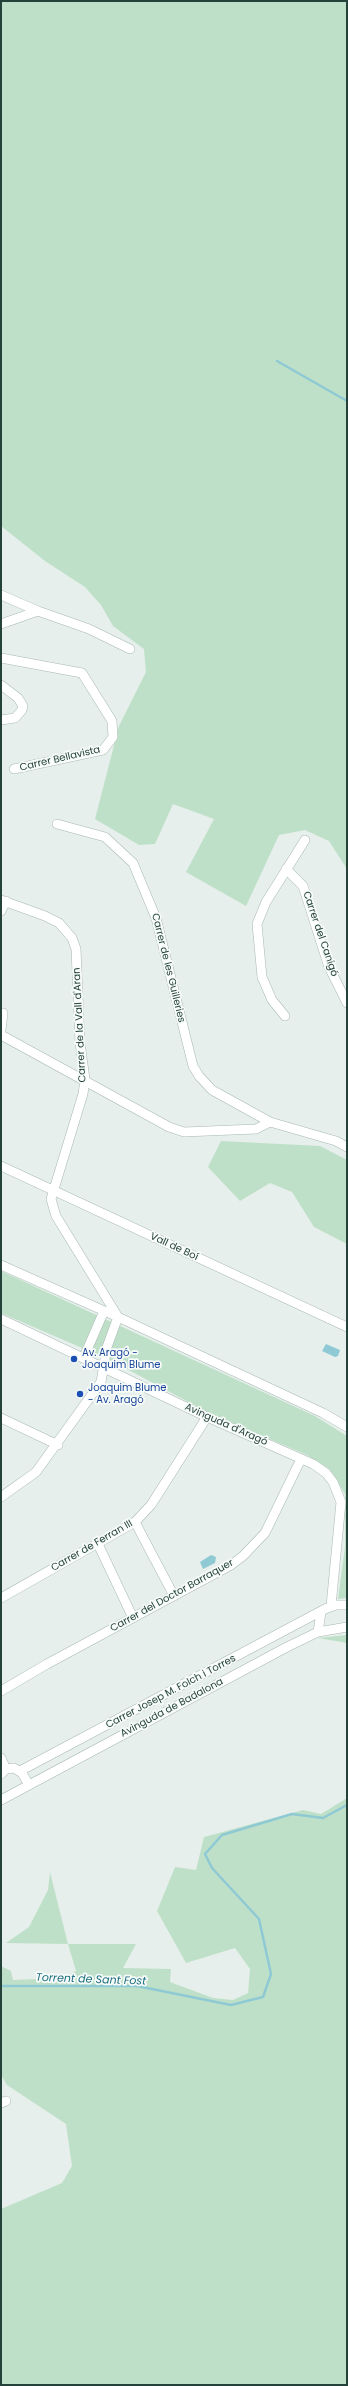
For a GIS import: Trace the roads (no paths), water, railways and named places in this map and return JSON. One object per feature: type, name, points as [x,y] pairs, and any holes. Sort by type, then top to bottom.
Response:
[{"type":"street","points":[[1,595],[38,612],[89,629],[130,649]]},
{"type":"street","points":[[1,624],[38,612]]},
{"type":"street","name":"Carrer Bellavista","points":[[1,658],[82,673],[112,721],[113,737],[103,750],[14,769]]},
{"type":"street","points":[[1,685],[18,698],[23,706],[22,710],[15,718],[1,720]]},
{"type":"street","name":"Carrer de les Guilleries","points":[[58,824],[104,837],[133,863],[156,918],[189,1052],[199,1076],[212,1090],[270,1122]]},
{"type":"street","points":[[285,1016],[266,989],[262,976],[256,933],[260,914],[305,840]]},
{"type":"street","name":"Carrer del Canigó","points":[[286,869],[300,880],[305,890],[329,966],[347,1003]]},
{"type":"street","points":[[1,911],[3,901]]},
{"type":"street","name":"Carrer de la Vall d'Aran","points":[[3,901],[45,916],[59,923],[72,938],[76,949],[80,1043],[85,1079],[83,1094],[53,1190],[52,1207],[56,1216],[118,1317]]},
{"type":"street","points":[[1,1030],[3,1013]]},
{"type":"street","points":[[1,1035],[85,1079],[170,1127],[184,1132],[256,1129],[270,1122],[336,1141],[347,1147]]},
{"type":"street","name":"Vall de Boí","points":[[1,1166],[347,1327]]},
{"type":"street","points":[[1,1265],[118,1317],[324,1413],[347,1426]]},
{"type":"street","points":[[84,1357],[104,1311],[100,1287]]},
{"type":"street","points":[[1,1497],[36,1472],[58,1445],[101,1382],[107,1347],[118,1317]]},
{"type":"street","name":"Avinguda d'Aragó","points":[[1,1319],[84,1357],[207,1417],[302,1459],[326,1473],[335,1487],[341,1502],[331,1606]]},
{"type":"street","name":"Carrer de Ferran III","points":[[1,1598],[135,1522],[150,1505],[207,1417]]},
{"type":"street","points":[[1,1418],[58,1445]]},
{"type":"street","name":"Carrer del Doctor Barraquer","points":[[1,1691],[231,1565],[252,1548],[273,1520],[302,1459]]},
{"type":"street","points":[[135,1522],[174,1596]]},
{"type":"street","points":[[98,1544],[134,1618]]},
{"type":"street","points":[[318,1632],[321,1612],[331,1606],[347,1605]]},
{"type":"street","name":"Carrer Josep M. Folch i Torres","points":[[20,1770],[321,1612]]},
{"type":"street","name":"Avinguda de Badalona","points":[[2,1796],[29,1784],[287,1647],[318,1632],[347,1627]]},
{"type":"street","points":[[1,1758],[4,1771],[14,1768],[20,1770],[29,1784]]},
{"type":"water","points":[[326,1344],[340,1350],[338,1356],[335,1357],[322,1351]]},
{"type":"water","points":[[211,1555],[216,1557],[215,1563],[203,1569],[200,1562]]},
{"type":"waterway","points":[[277,361],[347,401]]},
{"type":"waterway","name":"Torrent de Sant Fost","points":[[1,1986],[137,1986],[231,2005],[263,1997],[271,1974],[259,1919],[212,1868],[205,1854],[222,1835],[292,1814],[323,1818],[347,1805]]},
{"type":"place","name":"Av. Aragó - Joaquim Blume","points":[[74,1359]]},
{"type":"place","name":"Joaquim Blume - Av. Aragó","points":[[80,1394]]}]
